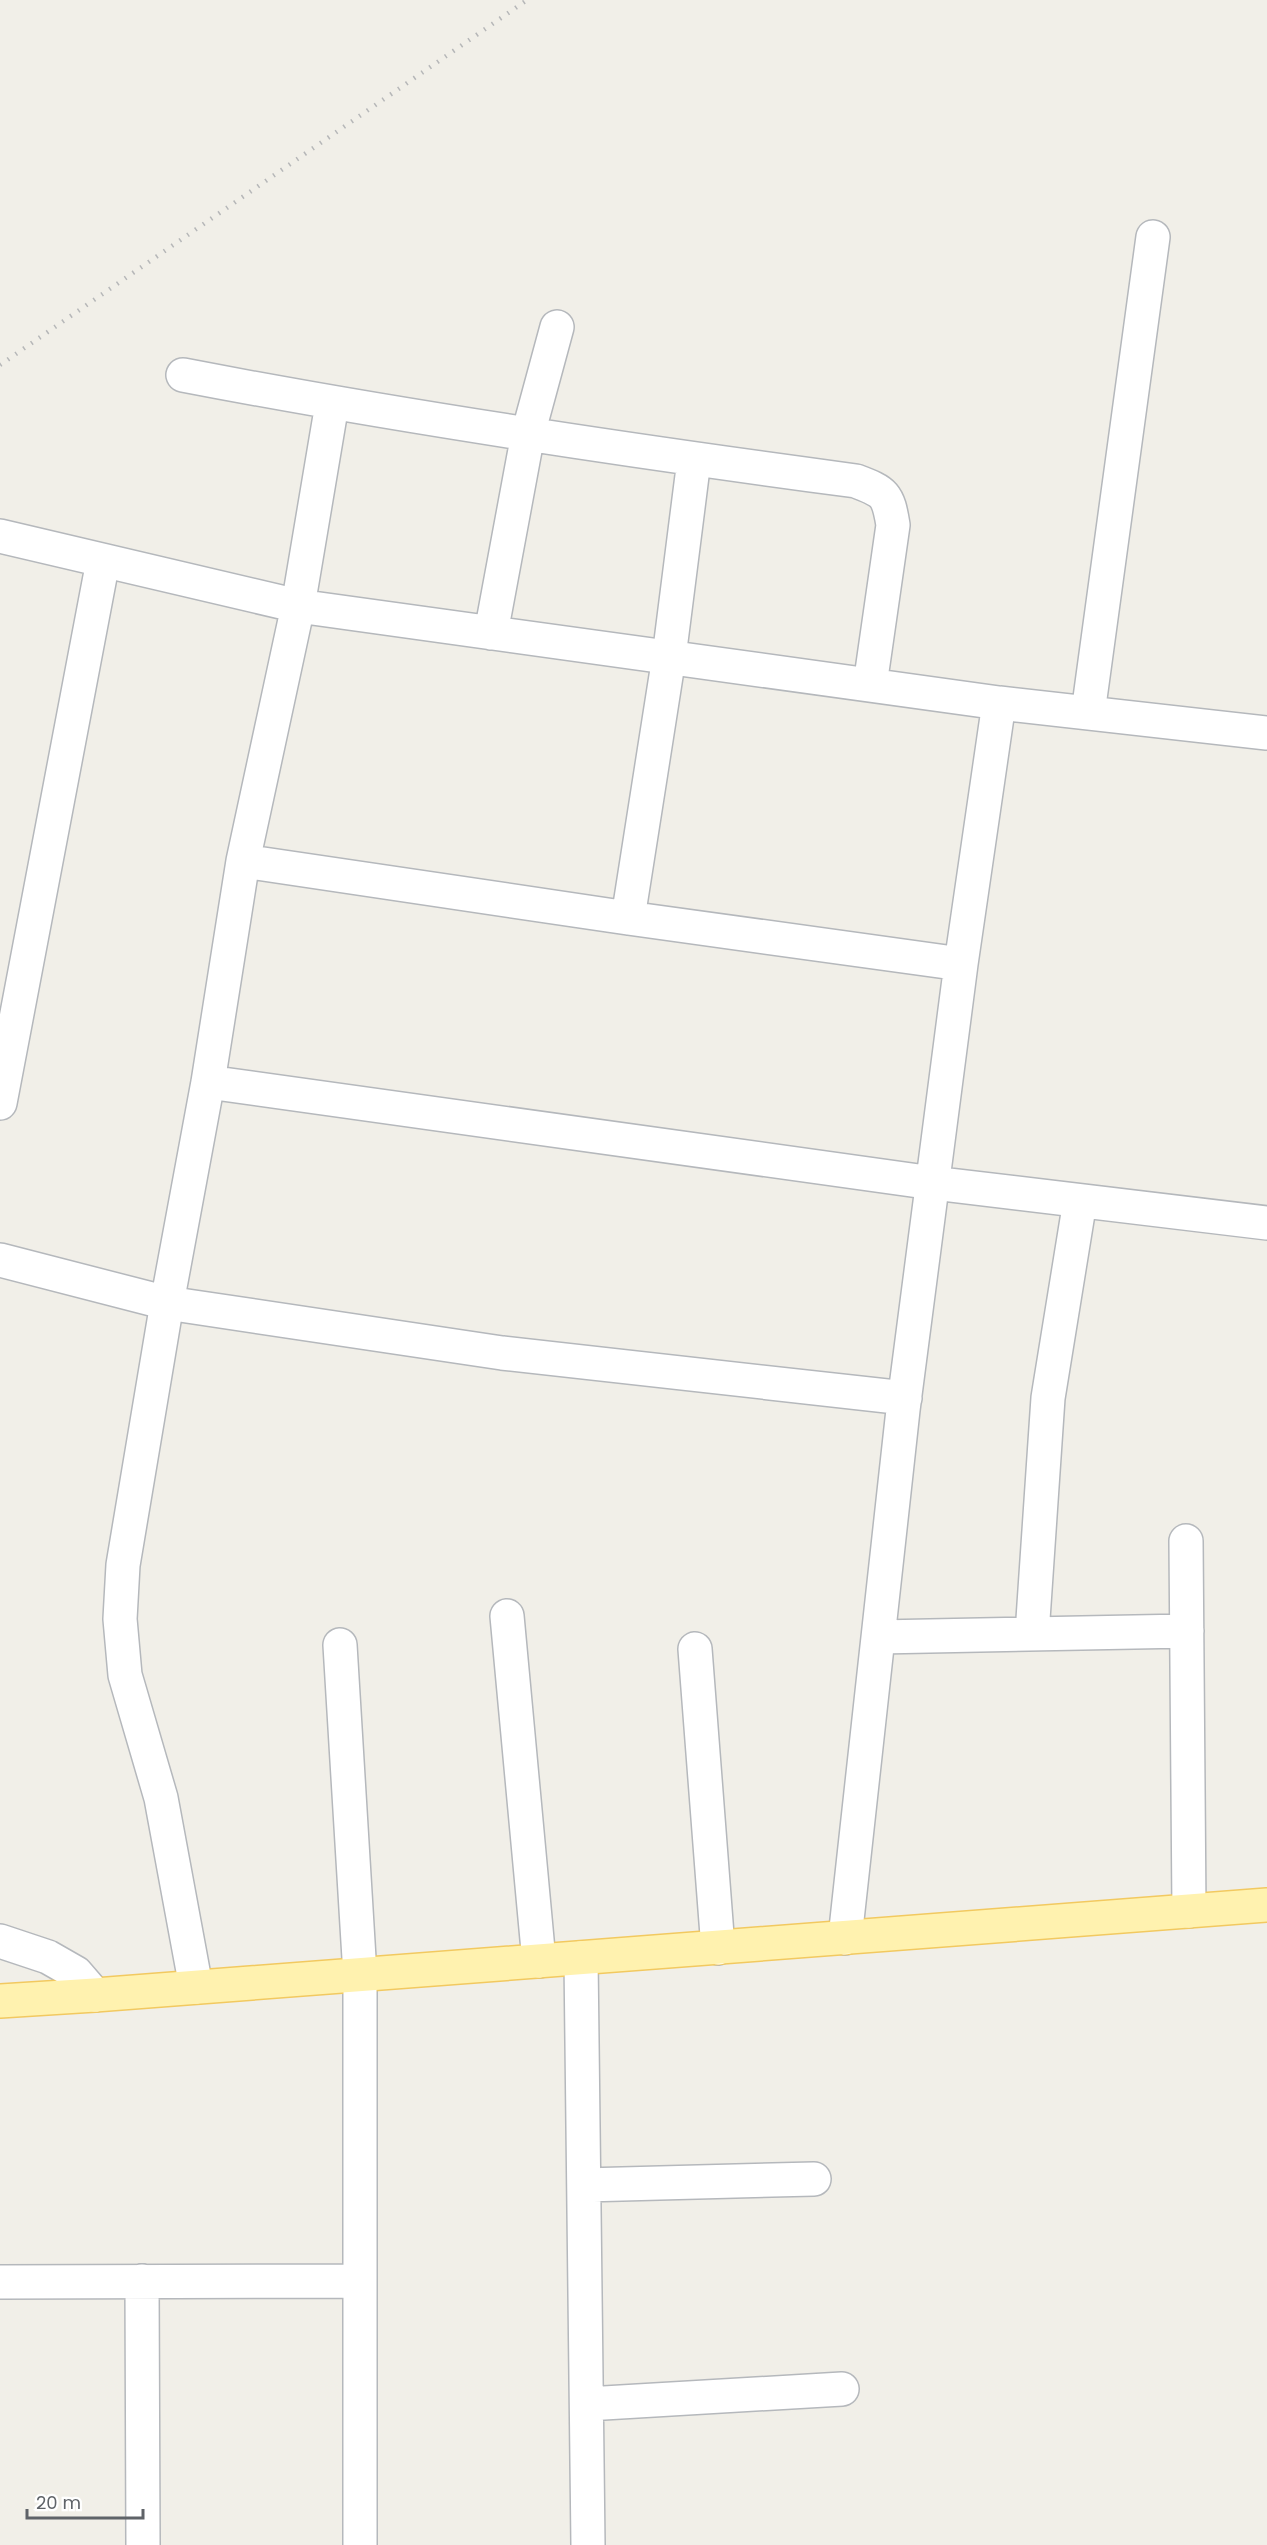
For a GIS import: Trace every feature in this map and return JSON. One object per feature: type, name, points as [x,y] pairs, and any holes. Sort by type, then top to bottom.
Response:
[{"type":"main road","points":[[0,2001],[1267,1905]]},
{"type":"street","points":[[1088,713],[1153,237]]},
{"type":"street","points":[[491,633],[528,434],[557,327]]},
{"type":"street","points":[[183,375],[332,404],[694,460],[856,481],[875,488],[889,501],[893,525],[870,685]]},
{"type":"street","points":[[196,1987],[161,1798],[125,1675],[120,1619],[123,1565],[167,1303],[208,1082],[243,861],[298,606],[332,404]]},
{"type":"street","points":[[628,918],[669,657],[694,460]]},
{"type":"street","points":[[0,536],[298,606],[999,703],[1267,733]]},
{"type":"street","points":[[0,1103],[103,561]]},
{"type":"street","points":[[845,1938],[905,1398],[961,964],[999,703]]},
{"type":"street","points":[[243,861],[961,964]]},
{"type":"street","points":[[208,1082],[933,1183],[1267,1223]]},
{"type":"street","points":[[1032,1634],[1048,1398],[1080,1201]]},
{"type":"street","points":[[0,1260],[167,1303],[502,1353],[905,1398]]},
{"type":"street","points":[[1186,1541],[1189,1911]]},
{"type":"street","points":[[507,1616],[539,1961]]},
{"type":"street","points":[[879,1636],[1187,1631]]},
{"type":"street","points":[[339,1645],[360,1975],[360,2545]]},
{"type":"street","points":[[695,1649],[717,1948]]},
{"type":"street","points":[[0,1941],[48,1957],[76,1973],[95,1995]]},
{"type":"street","points":[[581,1958],[588,2545]]},
{"type":"street","points":[[584,2185],[814,2179]]},
{"type":"street","points":[[142,2281],[143,2545]]},
{"type":"street","points":[[0,2282],[360,2281]]},
{"type":"street","points":[[587,2404],[843,2390]]},
{"type":"railway","points":[[0,365],[527,0]]}]
